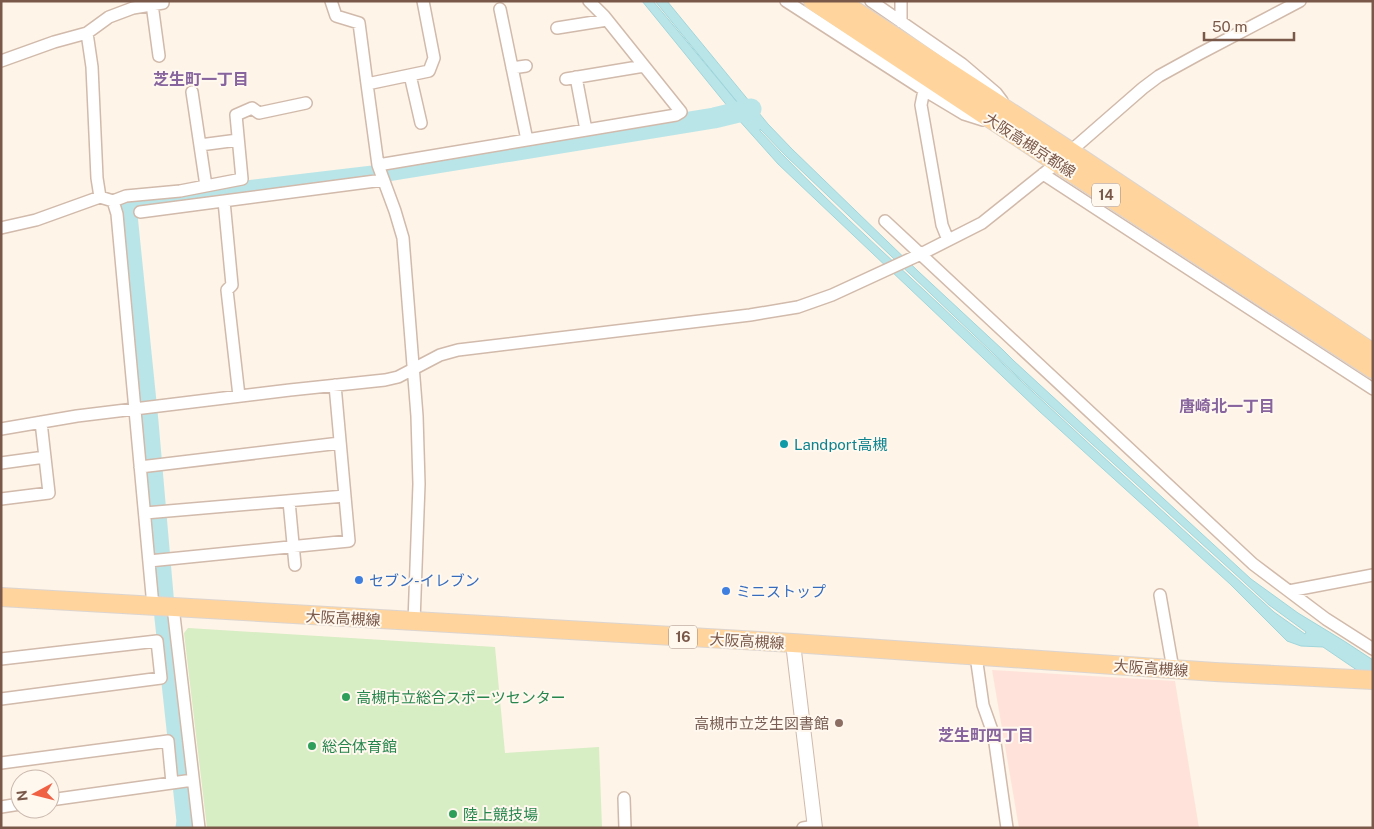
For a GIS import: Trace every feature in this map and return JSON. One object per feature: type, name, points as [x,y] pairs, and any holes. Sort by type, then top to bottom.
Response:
[{"type":"main road","name":"大阪高槻京都線","points":[[814,1],[844,9],[1004,118],[1373,353]]},
{"type":"main road","name":"大阪高槻京都線","points":[[1064,157],[1373,369]]},
{"type":"main road","name":"大阪高槻線","points":[[1,597],[793,643],[1173,669],[1369,680]]},
{"type":"street","points":[[331,1],[336,16],[359,23],[378,165],[403,238],[417,416],[419,484],[414,622]]},
{"type":"street","points":[[368,84],[429,71],[434,58],[423,1]]},
{"type":"street","points":[[378,165],[676,115],[681,112],[607,20],[589,1]]},
{"type":"street","points":[[786,1],[964,114],[1004,118],[996,93],[962,64],[870,1]]},
{"type":"street","points":[[901,1],[901,22]]},
{"type":"street","points":[[1,429],[135,409],[385,380],[398,377],[440,355],[458,350],[750,315],[798,307],[832,295],[883,272],[982,223],[1064,157],[1143,88],[1160,76],[1300,1]]},
{"type":"street","points":[[1,61],[54,42],[87,33],[109,16],[157,3],[159,56]]},
{"type":"street","points":[[500,9],[508,20],[512,68],[527,140]]},
{"type":"street","points":[[557,28],[607,20]]},
{"type":"street","points":[[87,33],[92,67],[97,178],[100,196]]},
{"type":"street","points":[[512,68],[526,66]]},
{"type":"street","points":[[586,130],[571,78],[644,66]]},
{"type":"street","points":[[410,75],[421,123]]},
{"type":"street","points":[[924,90],[921,106],[942,225],[948,240]]},
{"type":"street","points":[[192,92],[206,186]]},
{"type":"street","points":[[1,228],[36,220],[100,196],[113,201],[126,196],[180,191],[242,179],[236,115],[252,108],[259,112],[306,103]]},
{"type":"street","points":[[200,145],[238,140]]},
{"type":"street","points":[[1043,174],[1373,389]]},
{"type":"street","points":[[140,212],[383,180]]},
{"type":"street","points":[[113,201],[117,214],[153,606]]},
{"type":"street","points":[[224,201],[232,285],[227,290],[239,396]]},
{"type":"street","points":[[885,221],[1253,564],[1326,619],[1373,649]]},
{"type":"street","points":[[149,561],[349,541],[335,385]]},
{"type":"street","points":[[1,498],[50,492],[41,422]]},
{"type":"street","points":[[140,467],[340,444]]},
{"type":"street","points":[[1,463],[45,458]]},
{"type":"street","points":[[145,513],[344,496]]},
{"type":"street","points":[[289,501],[295,565]]},
{"type":"street","points":[[1289,591],[1373,575]]},
{"type":"street","points":[[1160,595],[1173,669]]},
{"type":"street","points":[[173,608],[178,650],[182,782]]},
{"type":"street","points":[[1,659],[157,641],[161,678],[1,699]]},
{"type":"street","points":[[793,643],[811,827]]},
{"type":"street","points":[[158,653],[178,650]]},
{"type":"street","points":[[976,656],[983,704],[994,736],[1007,828]]},
{"type":"street","points":[[1,763],[168,741],[198,828]]},
{"type":"street","points":[[60,799],[182,782]]},
{"type":"street","points":[[624,798],[625,828]]},
{"type":"shaded area","points":[[992,670],[1175,681],[1199,828],[1019,828]]},
{"type":"green space","name":"高槻市立総合スポーツセンター","points":[[188,628],[495,647],[505,753],[599,747],[602,828],[207,828],[184,633]]},
{"type":"water","points":[[642,1],[653,1],[742,108],[655,1],[667,1],[768,124],[919,272],[1251,579],[1298,613],[1373,660],[1373,681],[1323,647],[1301,646],[1287,641],[1230,584],[1039,411],[778,164],[733,113]],"holes":[[[760,129],[1015,374],[1269,605],[1306,632],[1305,634],[1274,612],[1023,383],[826,198]]]},
{"type":"waterway","points":[[186,828],[187,821],[165,618],[148,422],[126,205],[373,176],[388,171],[714,118],[751,109]]},
{"type":"place","name":"Landport高槻","points":[[784,444]]},
{"type":"place","name":"セブン-イレブン","points":[[359,580]]},
{"type":"place","name":"ミニストップ","points":[[726,591]]},
{"type":"place","name":"高槻市立総合スポーツセンター","points":[[346,697]]},
{"type":"place","name":"高槻市立芝生図書館","points":[[839,723]]},
{"type":"place","name":"総合体育館","points":[[312,746]]},
{"type":"place","name":"陸上競技場","points":[[453,814]]},
{"type":"district","name":"芝生町一丁目","points":[[201,79]]},
{"type":"district","name":"唐崎北一丁目","points":[[1227,406]]},
{"type":"district","name":"芝生町四丁目","points":[[986,735]]}]
